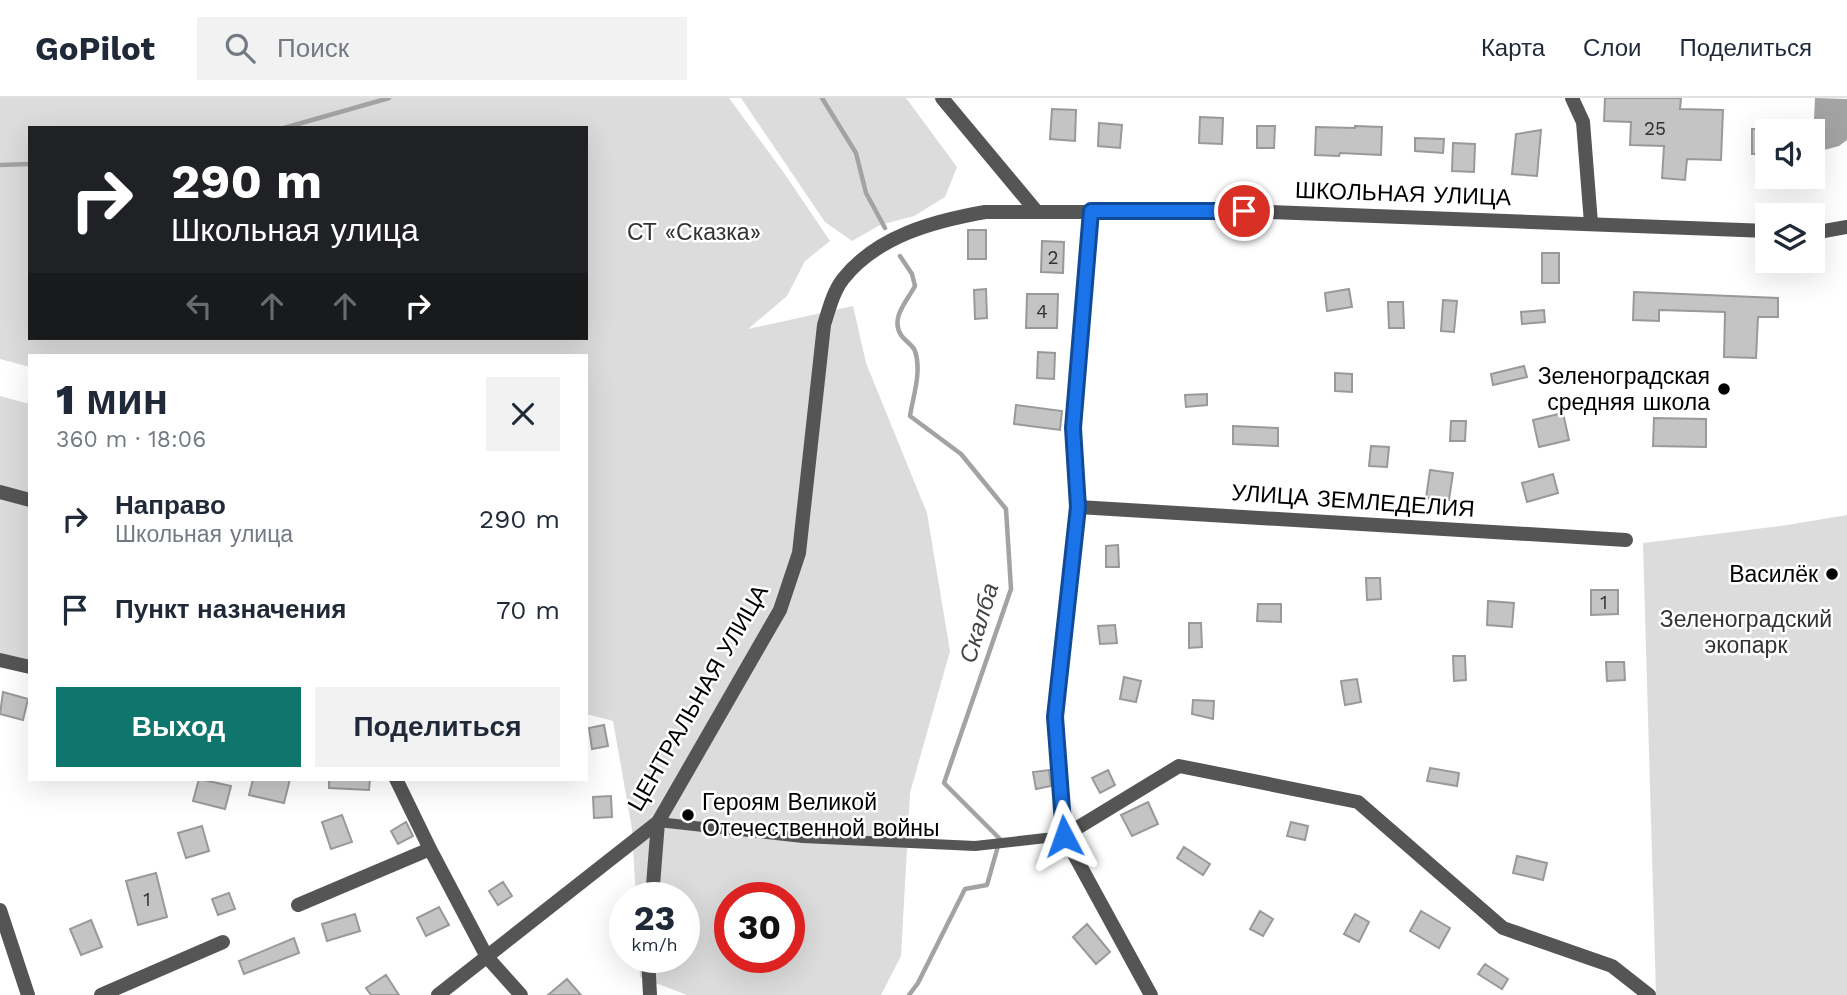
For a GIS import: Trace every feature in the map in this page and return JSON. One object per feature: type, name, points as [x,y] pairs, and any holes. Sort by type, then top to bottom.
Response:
[{"type":"street","points":[[942,98],[1037,212]]},
{"type":"street","points":[[1572,98],[1583,122],[1591,223]]},
{"type":"street","points":[[1091,211],[1073,428],[1078,507],[1055,717],[1064,836],[1151,995]]},
{"type":"street","name":"ШКОЛЬНАЯ УЛИЦА","points":[[953,218],[985,212],[1269,212],[1755,230]]},
{"type":"street","name":"ЦЕНТРАЛЬНАЯ УЛИЦА","points":[[438,995],[658,822],[780,610],[799,553],[824,325],[834,295],[844,279],[865,258],[908,233],[953,218]]},
{"type":"street","points":[[1825,232],[1847,228]]},
{"type":"street","points":[[0,492],[28,499]]},
{"type":"street","name":"УЛИЦА ЗЕМЛЕДЕЛИЯ","points":[[1078,507],[1626,540]]},
{"type":"street","points":[[0,660],[28,667]]},
{"type":"street","points":[[653,882],[658,822],[803,838],[975,846],[1015,842],[1064,836],[1179,766],[1357,802],[1503,928],[1612,966],[1649,995]]},
{"type":"street","points":[[397,781],[487,957],[521,995]]},
{"type":"street","points":[[298,905],[430,849]]},
{"type":"street","points":[[0,910],[27,995]]},
{"type":"street","points":[[101,995],[223,942]]},
{"type":"street","points":[[649,973],[650,995]]},
{"type":"green space","name":"СТ «Сказка»","points":[[0,98],[729,98],[830,241],[805,261],[787,296],[748,329],[853,306],[866,363],[927,513],[950,651],[910,793],[901,956],[881,995],[687,995],[640,977],[640,973],[700,973],[700,882],[635,882],[632,829],[613,721],[588,715],[588,354],[28,354],[28,366],[0,359]]},
{"type":"green space","points":[[741,98],[906,98],[957,167],[945,197],[914,216],[880,225],[852,241],[825,222]]},
{"type":"green space","points":[[0,396],[28,403],[28,669],[0,662]]},
{"type":"green space","name":"Зеленоградский экопарк","points":[[1847,515],[1847,995],[1656,995],[1643,543]]},
{"type":"shaded area","points":[[1815,98],[1847,99],[1847,140],[1839,146],[1825,150],[1825,119],[1814,119]]},
{"type":"building","points":[[1605,98],[1681,98],[1680,109],[1723,110],[1721,160],[1687,159],[1685,180],[1662,178],[1664,146],[1630,145],[1631,122],[1604,121]]},
{"type":"building","points":[[1052,109],[1076,110],[1075,141],[1050,139]]},
{"type":"building","points":[[1200,117],[1223,118],[1222,144],[1199,143]]},
{"type":"building","points":[[1099,123],[1122,125],[1120,148],[1098,146]]},
{"type":"building","points":[[1257,126],[1275,126],[1274,148],[1257,148]]},
{"type":"building","points":[[1316,127],[1382,127],[1381,155],[1315,155]]},
{"type":"building","points":[[1752,129],[1755,129],[1755,154],[1752,154]]},
{"type":"building","points":[[1541,130],[1537,176],[1512,174],[1516,134]]},
{"type":"building","points":[[1415,138],[1444,139],[1443,153],[1415,151]]},
{"type":"building","points":[[1453,143],[1475,144],[1474,172],[1452,171]]},
{"type":"building","points":[[968,230],[986,230],[986,259],[968,259]]},
{"type":"building","points":[[1042,241],[1064,242],[1063,273],[1041,272]]},
{"type":"building","points":[[1542,253],[1559,253],[1559,283],[1542,283]]},
{"type":"building","points":[[986,289],[987,318],[975,319],[974,290]]},
{"type":"building","points":[[1349,289],[1352,307],[1327,311],[1325,293]]},
{"type":"building","points":[[1634,292],[1778,298],[1778,317],[1758,317],[1756,358],[1724,357],[1725,312],[1659,310],[1659,321],[1633,320]]},
{"type":"building","points":[[1027,294],[1058,294],[1057,328],[1026,328]]},
{"type":"building","points":[[1443,300],[1457,301],[1454,332],[1441,331]]},
{"type":"building","points":[[1388,302],[1403,302],[1404,328],[1389,328]]},
{"type":"building","points":[[1544,310],[1545,322],[1522,324],[1521,312]]},
{"type":"building","points":[[1038,352],[1055,353],[1054,379],[1037,378]]},
{"type":"building","points":[[1524,366],[1527,377],[1493,385],[1491,374]]},
{"type":"building","points":[[1335,373],[1352,374],[1352,392],[1335,391]]},
{"type":"building","points":[[1207,394],[1207,405],[1186,407],[1185,395]]},
{"type":"building","points":[[1016,405],[1062,411],[1060,430],[1014,424]]},
{"type":"building","points":[[1563,413],[1569,440],[1539,447],[1533,420]]},
{"type":"building","points":[[1654,418],[1706,419],[1706,447],[1653,446]]},
{"type":"building","points":[[1451,421],[1466,421],[1465,441],[1450,441]]},
{"type":"building","points":[[1233,426],[1278,428],[1278,446],[1233,444]]},
{"type":"building","points":[[1371,446],[1389,447],[1387,467],[1369,466]]},
{"type":"building","points":[[1430,470],[1453,473],[1449,500],[1426,498]]},
{"type":"building","points":[[1553,474],[1558,493],[1527,502],[1522,483]]},
{"type":"building","points":[[1118,545],[1119,567],[1106,567],[1106,546]]},
{"type":"building","points":[[1366,578],[1380,578],[1381,599],[1367,600]]},
{"type":"building","points":[[1591,590],[1618,590],[1618,614],[1591,615]]},
{"type":"building","points":[[1488,601],[1514,603],[1512,627],[1487,625]]},
{"type":"building","points":[[1258,604],[1281,604],[1281,622],[1257,621]]},
{"type":"building","points":[[1189,623],[1201,623],[1202,647],[1189,648]]},
{"type":"building","points":[[1115,625],[1117,643],[1100,644],[1098,626]]},
{"type":"building","points":[[1453,656],[1465,656],[1466,680],[1454,681]]},
{"type":"building","points":[[1606,662],[1624,662],[1625,680],[1607,681]]},
{"type":"building","points":[[1124,677],[1141,681],[1136,702],[1120,699]]},
{"type":"building","points":[[1357,679],[1361,702],[1345,705],[1341,681]]},
{"type":"building","points":[[3,692],[28,699],[23,720],[0,714]]},
{"type":"building","points":[[1193,700],[1214,701],[1213,719],[1192,714]]},
{"type":"building","points":[[604,725],[608,746],[592,749],[589,728]]},
{"type":"building","points":[[1430,768],[1459,773],[1457,786],[1427,781]]},
{"type":"building","points":[[1049,770],[1051,786],[1036,789],[1033,772]]},
{"type":"building","points":[[1108,770],[1115,785],[1100,793],[1092,778]]},
{"type":"building","points":[[198,781],[231,786],[225,809],[193,801]]},
{"type":"building","points":[[252,781],[290,781],[284,803],[249,795]]},
{"type":"building","points":[[329,781],[370,781],[369,790],[329,788]]},
{"type":"building","points":[[611,796],[612,817],[594,818],[593,797]]},
{"type":"building","points":[[1148,802],[1158,824],[1132,836],[1121,815]]},
{"type":"building","points":[[342,815],[352,842],[331,849],[322,822]]},
{"type":"building","points":[[406,822],[413,836],[398,844],[391,831]]},
{"type":"building","points":[[1291,822],[1308,826],[1305,840],[1287,836]]},
{"type":"building","points":[[202,826],[209,851],[186,858],[178,833]]},
{"type":"building","points":[[1184,847],[1210,864],[1203,875],[1177,858]]},
{"type":"building","points":[[1517,856],[1547,863],[1543,880],[1513,873]]},
{"type":"building","points":[[156,873],[167,917],[138,925],[126,881]]},
{"type":"building","points":[[503,882],[512,896],[498,905],[489,891]]},
{"type":"building","points":[[229,893],[235,909],[218,915],[212,899]]},
{"type":"building","points":[[439,907],[449,925],[426,936],[417,918]]},
{"type":"building","points":[[1260,911],[1273,919],[1263,936],[1250,929]]},
{"type":"building","points":[[1421,911],[1450,928],[1439,948],[1410,931]]},
{"type":"building","points":[[355,914],[360,931],[327,941],[322,924]]},
{"type":"building","points":[[1355,914],[1369,922],[1359,942],[1344,934]]},
{"type":"building","points":[[91,920],[102,947],[81,955],[70,929]]},
{"type":"building","points":[[1087,924],[1110,952],[1096,964],[1073,937]]},
{"type":"building","points":[[294,938],[299,953],[244,974],[239,961]]},
{"type":"building","points":[[1485,964],[1508,979],[1502,989],[1478,974]]},
{"type":"building","points":[[386,975],[399,995],[371,995],[366,988]]},
{"type":"building","points":[[567,979],[581,995],[548,995]]},
{"type":"waterway","points":[[291,126],[389,98]]},
{"type":"waterway","name":"Скалба","points":[[822,98],[856,153],[866,193],[885,228]]},
{"type":"waterway","points":[[0,165],[28,164]]},
{"type":"waterway","name":"Скалба","points":[[900,256],[912,274],[915,286],[897,322],[901,335],[914,349],[917,359],[910,416],[961,454],[1006,509],[1011,589],[944,783],[1000,839],[987,885],[965,889],[918,983],[909,995]]},
{"type":"place","name":"Зеленоградская средняя школа","points":[[1724,389]]},
{"type":"place","name":"Василёк","points":[[1832,574]]},
{"type":"place","name":"Героям Великой Отечественной войны","points":[[688,815]]},
{"type":"route","points":[[1064,836],[1055,717],[1078,507],[1073,428],[1091,211],[1244,211]]}]
